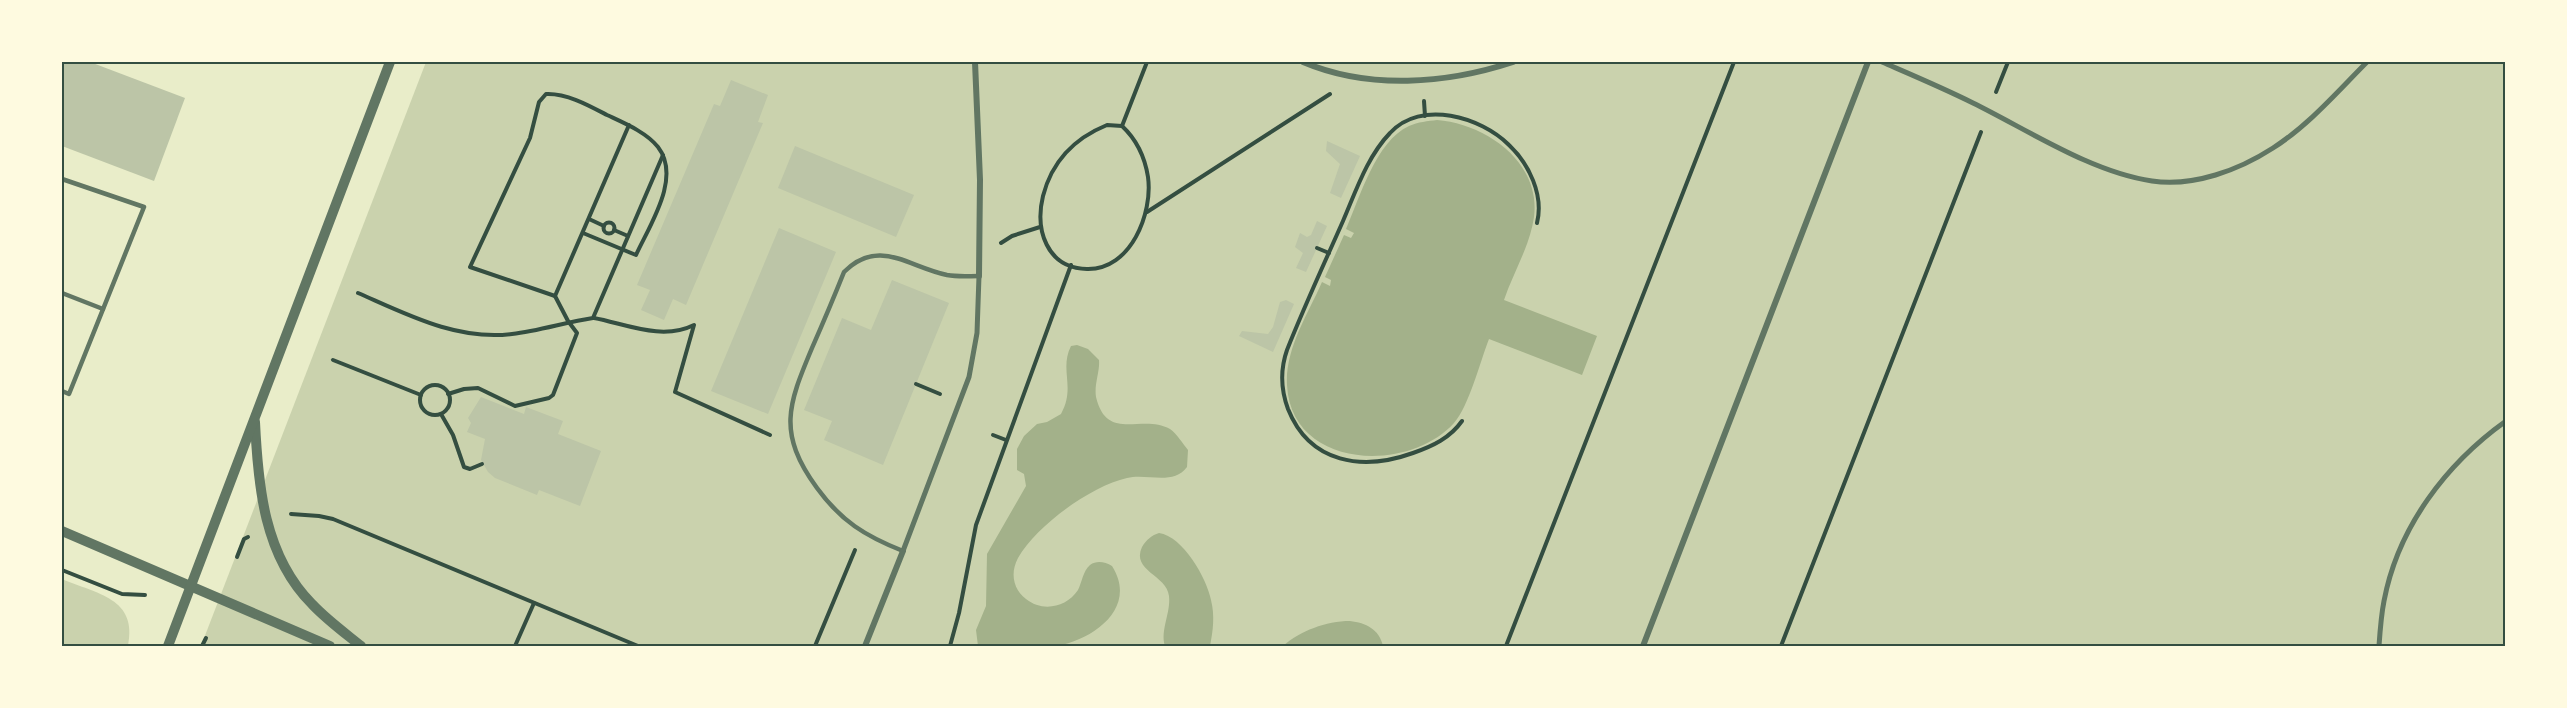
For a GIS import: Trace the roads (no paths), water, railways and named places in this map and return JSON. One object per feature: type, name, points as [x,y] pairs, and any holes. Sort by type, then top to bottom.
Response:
[{"type":"street","points":[[168,646],[390,62]]},
{"type":"street","points":[[865,646],[969,377],[980,311],[980,180],[975,62]]},
{"type":"street","points":[[1303,62],[1346,75],[1399,81],[1462,76],[1513,62]]},
{"type":"street","points":[[1643,646],[1868,62]]},
{"type":"street","points":[[1882,62],[1972,103],[2085,159],[2123,174],[2154,181],[2185,181],[2214,176],[2244,164],[2274,148],[2301,127],[2367,62]]},
{"type":"street","points":[[255,417],[261,500],[274,543],[291,577],[310,603],[361,646]]},
{"type":"street","points":[[2379,646],[2384,599],[2405,534],[2432,493],[2464,455],[2505,422]]},
{"type":"street","points":[[62,531],[330,646]]},
{"type":"lane","points":[[62,179],[144,207],[69,394],[62,391]]},
{"type":"lane","points":[[903,551],[862,533],[844,520],[826,501],[800,462],[793,445],[790,426],[794,390],[844,272],[855,262],[872,255],[887,255],[946,275],[979,276]]},
{"type":"lane","points":[[62,293],[103,309]]}]
